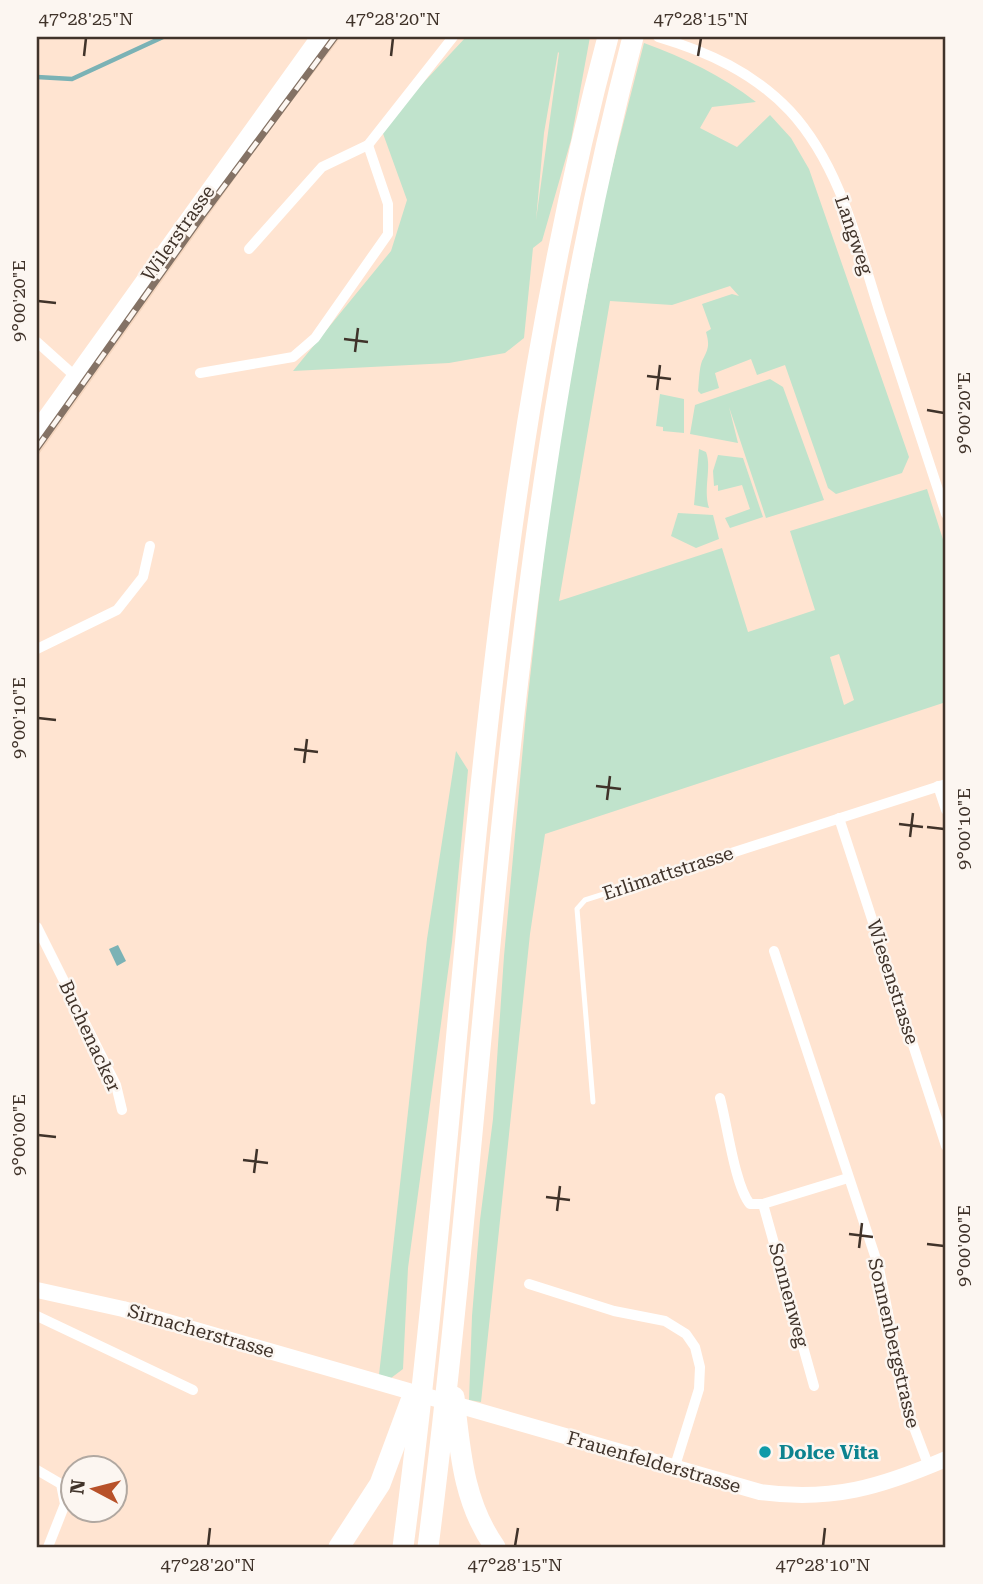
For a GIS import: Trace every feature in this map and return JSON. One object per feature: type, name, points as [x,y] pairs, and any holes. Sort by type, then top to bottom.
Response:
[{"type":"highway","points":[[403,1547],[425,1359],[477,812],[512,523],[557,255],[608,37]]},
{"type":"highway","points":[[428,1547],[450,1357],[511,734],[536,531],[586,237],[633,37]]},
{"type":"highway","points":[[450,1357],[465,1481],[478,1518],[495,1547]]},
{"type":"highway","points":[[339,1547],[380,1484],[425,1359]]},
{"type":"main road","name":"Wilerstrasse","points":[[37,431],[320,37]]},
{"type":"street","points":[[249,249],[322,167],[368,145],[453,37]]},
{"type":"street","name":"Langweg","points":[[658,37],[712,56],[747,75],[778,99],[812,139],[841,197],[946,514]]},
{"type":"street","points":[[200,373],[293,357],[315,338],[388,234],[388,204],[368,145]]},
{"type":"street","points":[[37,342],[76,377]]},
{"type":"street","points":[[37,649],[117,610],[143,577],[150,546]]},
{"type":"street","points":[[942,785],[946,810]]},
{"type":"street","name":"Erlimattstrasse","points":[[626,887],[942,785]]},
{"type":"street","name":"Wiesenstrasse","points":[[839,818],[946,1146]]},
{"type":"street","name":"Buchenacker","points":[[37,926],[116,1085],[122,1110]]},
{"type":"street","name":"Sonnenbergstrasse","points":[[774,951],[880,1268],[907,1409],[929,1467]]},
{"type":"street","points":[[720,1098],[745,1198],[750,1204],[764,1204],[848,1178]]},
{"type":"street","name":"Sonnenweg","points":[[764,1204],[814,1386]]},
{"type":"street","points":[[529,1284],[614,1311],[665,1321],[686,1334],[695,1347],[700,1367],[699,1389],[674,1469]]},
{"type":"street","name":"Sirnacherstrasse","points":[[37,1290],[123,1309],[364,1378]]},
{"type":"street","points":[[37,1316],[193,1390]]},
{"type":"street","name":"Frauenfelderstrasse","points":[[364,1378],[760,1492],[814,1497],[868,1489],[946,1460]]},
{"type":"street","points":[[37,1470],[61,1484],[66,1498],[48,1547]]},
{"type":"lane","name":"Erlimattstrasse","points":[[593,1102],[577,909],[585,900],[626,887]]},
{"type":"shaded area","points":[[330,37],[341,37],[260,143],[37,457],[37,443],[248,145]]},
{"type":"green space","points":[[466,37],[590,37],[571,140],[542,241],[533,248],[524,338],[505,353],[449,363],[293,371],[391,251],[407,200],[381,128]],"holes":[[[559,53],[536,220],[544,133]]]},
{"type":"green space","points":[[644,43],[702,68],[756,102],[712,107],[700,128],[737,147],[770,115],[791,138],[809,169],[909,457],[902,473],[836,494],[828,488],[785,365],[757,375],[751,359],[715,373],[719,388],[701,394],[698,391],[700,368],[708,347],[706,332],[711,329],[702,304],[732,294],[739,296],[730,286],[672,305],[610,301],[559,601],[722,548],[748,632],[815,610],[790,531],[927,489],[946,549],[946,702],[545,834],[530,934],[481,1402],[469,1400],[472,1316],[480,1220],[493,1119],[504,956],[526,714],[554,464],[605,195]],"holes":[[[839,654],[854,700],[844,705],[830,657]]]},
{"type":"green space","points":[[770,379],[783,387],[824,500],[766,518],[729,407],[738,443],[690,434],[695,405]]},
{"type":"green space","points":[[660,394],[684,399],[684,433],[663,431],[663,427],[656,426]]},
{"type":"green space","points":[[699,449],[706,452],[708,458],[709,508],[694,505]]},
{"type":"green space","points":[[718,455],[743,458],[763,517],[730,528],[725,518],[750,509],[742,485],[718,491],[718,485],[714,486],[713,471]]},
{"type":"green space","points":[[678,513],[713,515],[719,539],[696,548],[671,536]]},
{"type":"green space","points":[[456,751],[468,770],[452,942],[408,1268],[403,1369],[391,1378],[379,1375],[427,939]]},
{"type":"water","points":[[118,945],[126,961],[117,966],[109,949]]},
{"type":"waterway","points":[[37,77],[72,79],[163,37]]},
{"type":"railway","points":[[37,448],[202,216],[335,37]]},
{"type":"place","name":"Dolce Vita","points":[[765,1452]]}]
